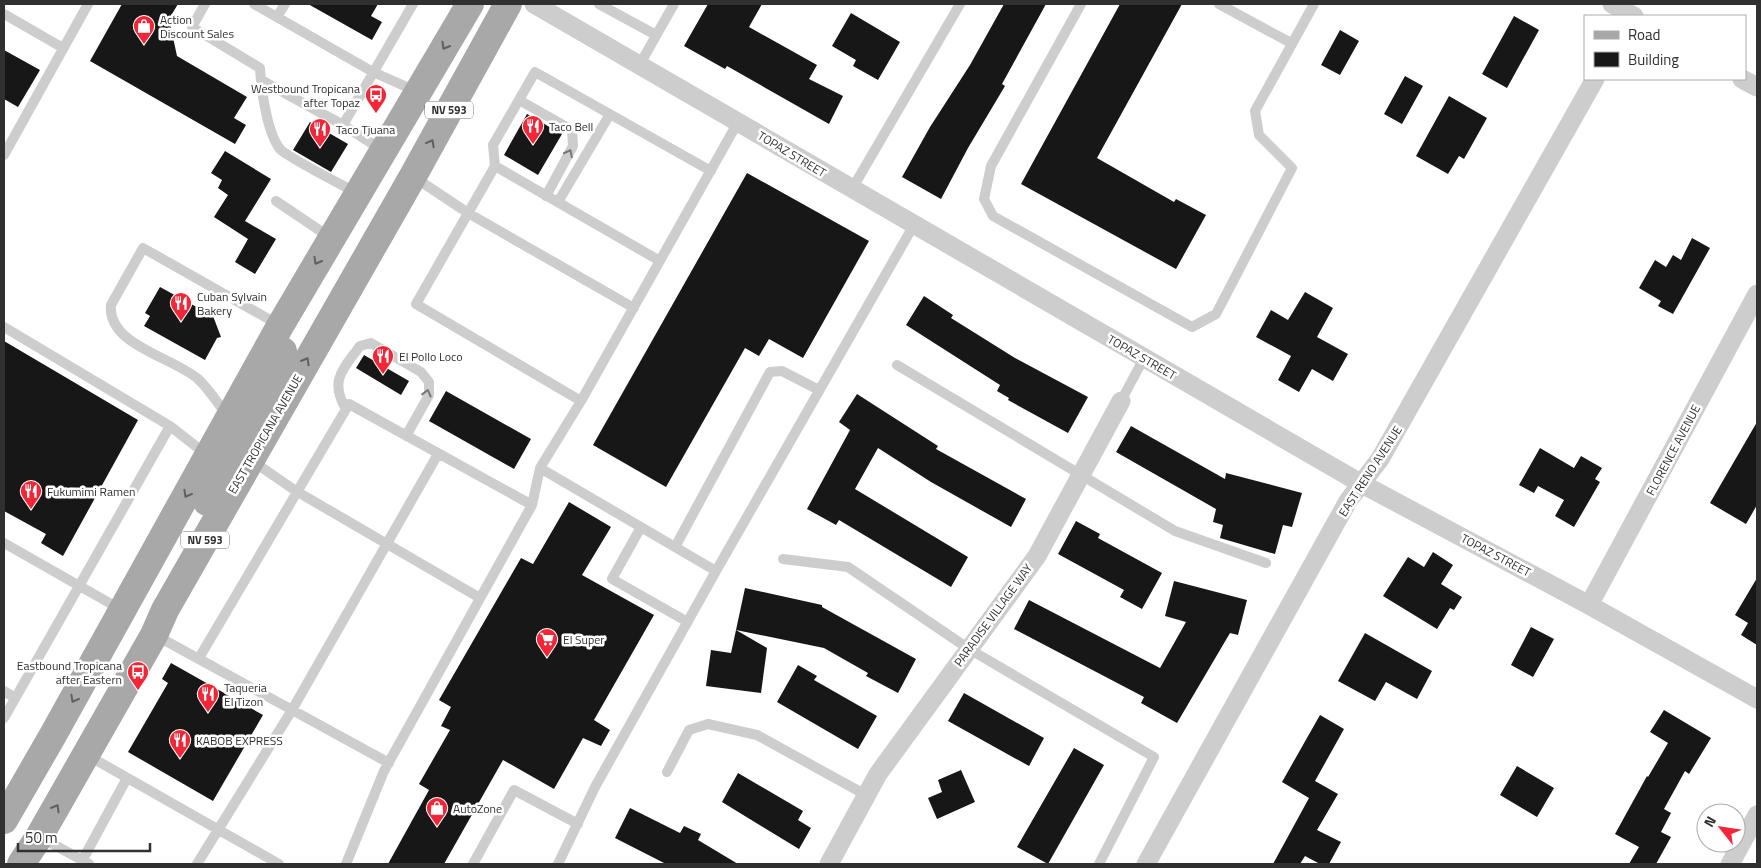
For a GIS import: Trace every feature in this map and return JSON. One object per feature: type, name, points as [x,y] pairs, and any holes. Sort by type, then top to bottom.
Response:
[{"type":"main road","name":"NV 593","points":[[4,820],[330,238],[470,4]]},
{"type":"main road","name":"EAST TROPICANA AVENUE","points":[[21,864],[39,837],[154,635],[165,610],[413,176],[508,4]]},
{"type":"main road","points":[[250,460],[252,431],[284,349],[285,337],[280,326]]},
{"type":"main road","points":[[165,610],[174,579],[188,544],[229,457],[232,444],[227,437],[219,436]]},
{"type":"street","name":"TOPAZ STREET","points":[[534,4],[852,189],[915,223],[1362,484],[1589,605],[1757,699]]},
{"type":"street","points":[[1612,4],[1633,13]]},
{"type":"street","name":"EAST RENO AVENUE","points":[[1146,864],[1348,501],[1380,459],[1594,80]]},
{"type":"street","points":[[1744,80],[1757,87]]},
{"type":"street","name":"FLORENCE AVENUE","points":[[1589,605],[1757,294]]},
{"type":"street","name":"PARADISE VILLAGE WAY","points":[[830,864],[878,774],[1037,556],[1121,401]]},
{"type":"street","points":[[1730,864],[1757,815]]},
{"type":"lane","points":[[4,155],[88,4]]},
{"type":"lane","points":[[205,4],[192,27],[260,68],[270,125],[280,150],[357,193]]},
{"type":"lane","points":[[254,4],[373,72],[418,92]]},
{"type":"lane","points":[[277,17],[285,4]]},
{"type":"lane","points":[[343,125],[412,4]]},
{"type":"lane","points":[[599,4],[656,35]]},
{"type":"lane","points":[[640,64],[674,4]]},
{"type":"lane","points":[[852,189],[960,4]]},
{"type":"lane","points":[[1081,4],[990,166],[984,199],[993,216],[1192,327],[1216,314],[1292,168],[1259,135],[1254,111],[1314,4]]},
{"type":"lane","points":[[1219,4],[1291,43]]},
{"type":"lane","points":[[4,14],[64,48]]},
{"type":"lane","points":[[581,401],[416,304],[495,166],[493,145],[535,72],[711,171]]},
{"type":"lane","points":[[261,80],[343,125],[383,150]]},
{"type":"lane","points":[[519,100],[572,130],[573,146],[546,196]]},
{"type":"lane","points":[[558,202],[610,114]]},
{"type":"lane","points":[[346,864],[389,763],[532,505],[540,468],[581,401],[738,122]]},
{"type":"lane","points":[[495,166],[660,261]]},
{"type":"lane","points":[[413,176],[468,213],[634,308]]},
{"type":"lane","points":[[276,200],[330,238]]},
{"type":"lane","points":[[558,864],[595,787],[686,621],[915,223]]},
{"type":"lane","points":[[219,436],[198,378],[127,338],[114,326],[110,314],[111,305],[143,248],[280,326]]},
{"type":"lane","points":[[4,327],[170,426],[219,436]]},
{"type":"lane","points":[[346,409],[338,396],[337,383],[346,365],[360,346],[371,343],[421,372],[429,382],[429,395],[406,436]]},
{"type":"lane","name":"PARADISE VILLAGE WAY","points":[[1121,401],[1144,358]]},
{"type":"lane","points":[[897,365],[1175,532],[1266,563]]},
{"type":"lane","points":[[675,547],[770,372],[782,371],[819,390]]},
{"type":"lane","points":[[199,658],[348,404],[532,505]]},
{"type":"lane","points":[[4,718],[170,426]]},
{"type":"lane","points":[[197,864],[292,710],[438,454]]},
{"type":"lane","points":[[250,460],[296,491],[480,598]]},
{"type":"lane","points":[[540,468],[716,571]]},
{"type":"lane","points":[[641,527],[612,578],[686,621]]},
{"type":"lane","points":[[4,543],[123,610]]},
{"type":"lane","points":[[783,559],[848,567],[969,648],[1154,757],[1099,864]]},
{"type":"lane","points":[[154,635],[389,763]]},
{"type":"lane","points":[[4,691],[15,698]]},
{"type":"lane","points":[[667,772],[689,730],[708,724],[757,734],[866,796]]},
{"type":"lane","points":[[86,754],[279,864]]},
{"type":"lane","points":[[39,837],[85,862],[128,778]]},
{"type":"lane","points":[[473,864],[514,790],[578,824]]},
{"type":"building","points":[[122,4],[178,4],[169,19],[177,56],[247,97],[234,118],[246,125],[235,144],[90,61]]},
{"type":"building","points":[[308,4],[378,4],[371,16],[382,22],[372,40]]},
{"type":"building","points":[[708,4],[762,4],[749,27],[817,65],[809,79],[843,96],[829,124],[727,66],[725,69],[684,46]]},
{"type":"building","points":[[1004,4],[1046,4],[1002,84],[1005,86],[968,148],[941,199],[902,177],[930,127],[970,65]]},
{"type":"building","points":[[1120,4],[1182,4],[1097,158],[1174,202],[1176,199],[1206,215],[1176,269],[1021,184]]},
{"type":"building","points":[[851,13],[900,42],[878,80],[853,66],[856,60],[832,46]]},
{"type":"building","points":[[1514,16],[1539,30],[1507,88],[1482,74]]},
{"type":"building","points":[[1340,30],[1359,41],[1340,75],[1321,65]]},
{"type":"building","points":[[4,50],[40,70],[18,107],[4,99]]},
{"type":"building","points":[[1405,76],[1423,86],[1402,124],[1384,114]]},
{"type":"building","points":[[1449,96],[1487,118],[1464,159],[1459,156],[1448,174],[1416,156]]},
{"type":"building","name":"Taco Bell","points":[[527,114],[562,134],[538,175],[504,155]]},
{"type":"building","name":"Taco Tjuana","points":[[310,122],[348,144],[331,172],[293,150]]},
{"type":"building","points":[[225,151],[271,179],[245,221],[276,239],[255,274],[235,262],[248,239],[214,217],[228,195],[218,188],[222,180],[211,173]]},
{"type":"building","points":[[747,173],[869,241],[803,358],[769,339],[759,356],[745,348],[666,487],[593,445]]},
{"type":"building","points":[[1692,238],[1710,248],[1673,314],[1658,306],[1661,301],[1639,288],[1655,260],[1666,267],[1673,255],[1681,260]]},
{"type":"building","name":"Cuban Sylvain Bakery","points":[[160,287],[213,316],[221,337],[217,338],[205,360],[144,326],[150,316],[145,313]]},
{"type":"building","points":[[1305,292],[1333,308],[1317,337],[1348,354],[1333,381],[1312,369],[1299,392],[1278,380],[1291,356],[1256,337],[1271,310],[1288,320]]},
{"type":"building","points":[[924,296],[953,315],[951,318],[1015,358],[1088,397],[1068,433],[1008,400],[1009,398],[997,391],[1000,385],[906,325]]},
{"type":"building","points":[[4,341],[138,420],[63,556],[41,543],[46,534],[4,511]]},
{"type":"building","name":"El Pollo Loco","points":[[364,355],[409,381],[401,395],[356,368]]},
{"type":"building","points":[[446,391],[531,439],[514,469],[429,421]]},
{"type":"building","points":[[857,394],[938,446],[936,449],[1026,499],[1011,527],[931,482],[878,448],[855,489],[968,557],[951,587],[839,520],[836,525],[807,509],[850,430],[839,422]]},
{"type":"building","points":[[1757,422],[1757,505],[1746,524],[1710,503]]},
{"type":"building","points":[[1131,426],[1225,479],[1226,473],[1302,493],[1292,527],[1283,525],[1275,554],[1220,538],[1223,525],[1213,522],[1216,509],[1116,452]]},
{"type":"building","points":[[1540,448],[1574,468],[1581,456],[1602,468],[1595,479],[1600,482],[1574,527],[1555,516],[1564,500],[1538,486],[1534,493],[1519,485]]},
{"type":"building","name":"El Super","points":[[569,502],[611,527],[582,575],[654,615],[594,720],[610,730],[601,746],[583,738],[554,789],[503,760],[444,864],[388,864],[429,790],[419,784],[450,730],[441,726],[451,707],[439,700],[521,558],[533,564]]},
{"type":"building","points":[[1076,521],[1100,534],[1098,538],[1162,573],[1142,609],[1120,597],[1124,590],[1058,554]]},
{"type":"building","points":[[1433,552],[1453,565],[1441,584],[1462,597],[1454,610],[1450,608],[1437,629],[1383,596],[1408,557],[1424,567]]},
{"type":"building","points":[[1757,578],[1757,645],[1741,635],[1748,623],[1735,615]]},
{"type":"building","points":[[1174,581],[1247,600],[1238,635],[1230,633],[1177,723],[1141,703],[1144,697],[1014,629],[1029,600],[1160,668],[1186,622],[1165,616]]},
{"type":"building","points":[[745,588],[822,605],[822,607],[916,659],[898,693],[866,676],[868,673],[824,648],[736,630]]},
{"type":"building","points":[[1531,627],[1554,639],[1533,677],[1511,665]]},
{"type":"building","points":[[736,630],[767,648],[761,693],[706,686],[711,650],[731,653]]},
{"type":"building","points":[[1365,633],[1432,671],[1417,699],[1386,682],[1375,701],[1338,681]]},
{"type":"building","points":[[171,663],[263,715],[213,801],[128,752],[168,683],[162,679]]},
{"type":"building","points":[[798,665],[817,676],[814,680],[877,716],[858,749],[777,702]]},
{"type":"building","points":[[964,693],[1044,738],[1029,766],[948,721]]},
{"type":"building","points":[[1664,710],[1711,738],[1689,774],[1685,771],[1664,809],[1671,813],[1661,832],[1671,837],[1656,864],[1629,864],[1639,847],[1615,834],[1647,776],[1668,743],[1650,732]]},
{"type":"building","points":[[1320,715],[1344,729],[1315,781],[1338,794],[1317,830],[1341,842],[1329,864],[1320,864],[1305,856],[1300,864],[1273,864],[1309,798],[1282,782]]},
{"type":"building","points":[[1074,748],[1104,765],[1048,864],[1017,847]]},
{"type":"building","points":[[1517,766],[1554,788],[1537,817],[1500,795]]},
{"type":"building","points":[[961,770],[975,802],[937,819],[928,798],[942,792],[938,780]]},
{"type":"building","points":[[738,773],[803,811],[798,820],[811,828],[799,849],[722,802]]},
{"type":"building","points":[[630,808],[680,833],[684,826],[701,834],[698,840],[738,864],[666,864],[615,838]]},
{"type":"place","name":"Action Discount Sales","points":[[144,45]]},
{"type":"place","name":"Westbound Tropicana after Topaz","points":[[376,114]]},
{"type":"place","name":"Taco Bell","points":[[533,145]]},
{"type":"place","name":"Taco Tjuana","points":[[320,148]]},
{"type":"place","name":"Cuban Sylvain Bakery","points":[[181,322]]},
{"type":"place","name":"El Pollo Loco","points":[[383,375]]},
{"type":"place","name":"Fukumimi Ramen","points":[[31,510]]},
{"type":"place","name":"El Super","points":[[547,658]]},
{"type":"place","name":"Eastbound Tropicana after Eastern","points":[[138,691]]},
{"type":"place","name":"Taqueria El Tizon","points":[[208,713]]},
{"type":"place","name":"KABOB EXPRESS","points":[[180,759]]},
{"type":"place","name":"AutoZone","points":[[437,827]]}]
